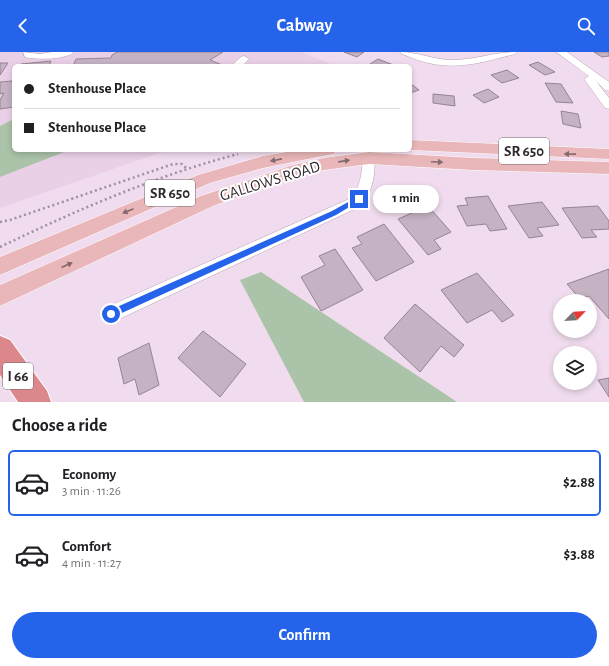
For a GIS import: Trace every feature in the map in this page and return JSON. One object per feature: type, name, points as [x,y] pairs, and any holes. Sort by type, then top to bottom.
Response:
[{"type":"highway","name":"I 66","points":[[0,350],[36,402]]},
{"type":"main road","name":"SR 650","points":[[412,145],[438,145],[562,154],[609,154]]},
{"type":"main road","name":"GALLOWS ROAD","points":[[0,266],[18,248],[204,179],[263,162],[317,152]]},
{"type":"main road","name":"GALLOWS ROAD","points":[[0,296],[207,201],[293,171],[369,154],[466,163],[609,168]]},
{"type":"street","points":[[28,52],[28,56],[34,58],[69,52]]},
{"type":"street","points":[[405,52],[432,61],[444,63],[474,60],[512,52]]},
{"type":"street","points":[[561,52],[601,80],[609,88]]},
{"type":"street","points":[[238,64],[244,58]]},
{"type":"street","points":[[444,63],[446,74]]},
{"type":"street","points":[[576,63],[609,106]]},
{"type":"street","points":[[111,314],[354,203],[362,195],[365,189],[369,154]]},
{"type":"path","points":[[0,247],[18,248],[42,227],[102,200],[186,168],[241,153]]},
{"type":"path","points":[[0,222],[10,220],[173,164],[182,164],[186,168]]},
{"type":"shaded area","points":[[0,52],[302,52],[330,64],[12,64],[12,152],[162,152],[0,208]]},
{"type":"green space","points":[[12,120],[12,152],[64,152],[0,177],[0,126]]},
{"type":"green space","points":[[261,272],[457,402],[304,402],[240,280]]},
{"type":"building","points":[[117,52],[223,52],[210,60],[220,64],[74,64],[76,59],[111,58],[112,55]]},
{"type":"building","points":[[344,52],[364,52],[357,57]]},
{"type":"building","points":[[594,52],[609,52],[609,56],[602,57]]},
{"type":"building","points":[[378,59],[391,64],[370,64]]},
{"type":"building","points":[[51,61],[50,64],[21,64]]},
{"type":"building","points":[[538,62],[555,72],[545,75],[529,65]]},
{"type":"building","points":[[0,63],[8,63],[0,75]]},
{"type":"building","points":[[507,70],[519,78],[502,83],[491,75]]},
{"type":"building","points":[[12,81],[12,107],[0,109],[0,100],[4,93],[0,94],[0,82]]},
{"type":"building","points":[[545,83],[561,84],[573,103],[556,102]]},
{"type":"building","points":[[412,85],[419,90],[412,92]]},
{"type":"building","points":[[488,89],[499,97],[484,103],[473,95]]},
{"type":"building","points":[[433,94],[454,96],[455,106],[433,103]]},
{"type":"building","points":[[561,111],[578,114],[581,128],[563,124]]},
{"type":"building","points":[[488,196],[507,229],[490,231],[486,224],[467,226],[457,206],[468,205],[465,198]]},
{"type":"building","points":[[542,202],[559,225],[537,228],[543,236],[529,238],[508,206]]},
{"type":"building","points":[[428,206],[451,232],[434,240],[441,249],[428,255],[398,219]]},
{"type":"building","points":[[598,206],[609,221],[609,229],[591,230],[597,237],[582,238],[562,208]]},
{"type":"building","points":[[384,224],[414,262],[376,281],[352,248],[362,244],[357,237]]},
{"type":"building","points":[[335,249],[363,290],[321,311],[301,277],[325,265],[319,256]]},
{"type":"building","points":[[609,269],[609,319],[597,305],[597,294],[576,294],[567,284]]},
{"type":"building","points":[[477,273],[514,315],[502,322],[492,310],[467,323],[441,290]]},
{"type":"building","points":[[415,304],[464,345],[454,357],[441,346],[420,372],[384,338]]},
{"type":"building","points":[[203,331],[246,364],[220,397],[178,358]]},
{"type":"building","points":[[149,343],[159,385],[139,395],[135,379],[124,384],[118,358]]},
{"type":"building","points":[[609,378],[609,397],[598,380]]},
{"type":"route","points":[[111,314],[145,297],[334,213],[359,199]]}]
